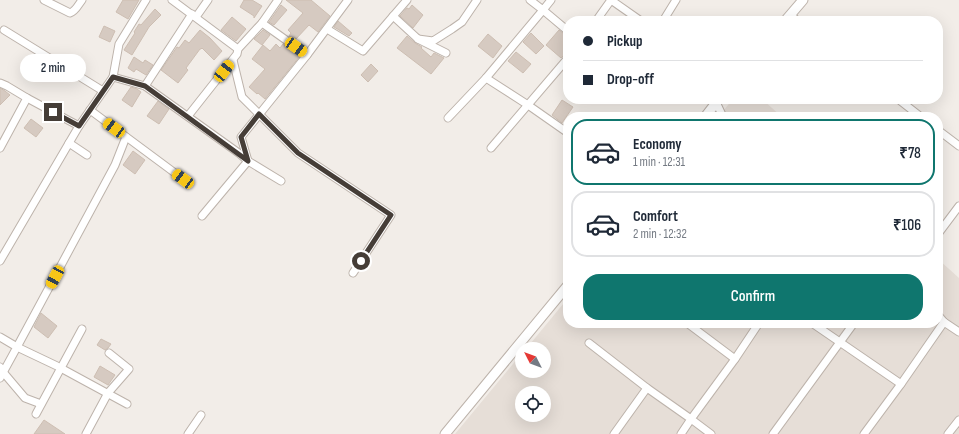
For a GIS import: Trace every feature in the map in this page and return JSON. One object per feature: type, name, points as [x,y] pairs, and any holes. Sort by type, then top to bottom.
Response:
[{"type":"street","points":[[44,0],[70,13],[76,9],[82,0]]},
{"type":"street","points":[[0,261],[79,126],[113,77],[119,44],[146,0]]},
{"type":"street","points":[[172,0],[238,49]]},
{"type":"street","points":[[145,86],[194,16],[208,0]]},
{"type":"street","points":[[188,116],[237,54],[238,49],[262,23],[278,0]]},
{"type":"street","points":[[248,161],[241,137],[307,55],[348,0]]},
{"type":"street","points":[[327,29],[362,51],[407,0]]},
{"type":"street","points":[[418,39],[433,41],[452,29],[462,22],[477,0]]},
{"type":"street","points":[[530,0],[563,27]]},
{"type":"street","points":[[448,118],[486,78],[552,0]]},
{"type":"street","points":[[600,16],[611,0],[634,16]]},
{"type":"street","points":[[666,16],[676,0]]},
{"type":"street","points":[[793,16],[803,0]]},
{"type":"street","points":[[393,16],[418,39],[446,53]]},
{"type":"street","points":[[262,23],[307,55]]},
{"type":"street","points":[[4,30],[103,91]]},
{"type":"street","points":[[232,60],[242,97],[298,153],[391,215],[353,273]]},
{"type":"street","points":[[491,148],[563,64]]},
{"type":"street","points":[[113,77],[145,86],[248,161],[282,181]]},
{"type":"street","points":[[486,78],[563,130]]},
{"type":"street","points":[[0,83],[79,126]]},
{"type":"street","points":[[0,148],[27,98]]},
{"type":"street","points":[[904,104],[915,112]]},
{"type":"street","points":[[90,110],[183,179]]},
{"type":"street","points":[[943,134],[959,146]]},
{"type":"street","points":[[41,404],[25,398],[1,372],[17,347],[115,165],[126,137]]},
{"type":"street","points":[[69,143],[87,155]]},
{"type":"street","points":[[202,216],[248,161]]},
{"type":"street","points":[[943,227],[959,206]]},
{"type":"street","points":[[447,433],[563,291]]},
{"type":"street","points":[[944,322],[959,332]]},
{"type":"street","points":[[694,328],[735,359]]},
{"type":"street","points":[[681,434],[756,328]]},
{"type":"street","points":[[819,328],[901,384]]},
{"type":"street","points":[[773,434],[850,328]]},
{"type":"street","points":[[864,434],[940,328]]},
{"type":"street","points":[[36,414],[82,329]]},
{"type":"street","points":[[0,337],[128,404]]},
{"type":"street","points":[[589,343],[647,388],[711,434]]},
{"type":"street","points":[[86,434],[108,394],[129,369],[109,353]]},
{"type":"street","points":[[614,434],[647,388]]},
{"type":"street","points":[[188,434],[201,415]]},
{"type":"street","points":[[948,434],[959,420]]},
{"type":"shaded area","points":[[729,104],[768,104],[776,112],[722,112]]},
{"type":"shaded area","points":[[943,264],[959,278],[959,434],[455,434],[515,361],[515,378],[551,378],[551,342],[532,342],[563,304],[563,328],[943,328]]},
{"type":"building","points":[[123,0],[139,0],[128,19],[116,12]]},
{"type":"building","points":[[244,0],[252,0],[262,6],[254,18],[254,16],[240,7]]},
{"type":"building","points":[[286,0],[311,0],[330,16],[318,32],[309,25],[295,40],[289,36],[291,33],[288,30],[303,13]]},
{"type":"building","points":[[281,5],[287,10],[274,25],[269,22]]},
{"type":"building","points":[[412,5],[423,15],[413,28],[400,16]]},
{"type":"building","points":[[155,9],[161,15],[149,27],[132,55],[124,50],[139,24],[141,25]]},
{"type":"building","points":[[232,17],[246,29],[236,41],[221,30]]},
{"type":"building","points":[[338,21],[352,33],[349,36],[334,27]]},
{"type":"building","points":[[104,26],[115,31],[110,42],[99,37]]},
{"type":"building","points":[[200,30],[222,51],[214,60],[202,48],[200,49],[186,68],[188,70],[178,83],[161,70],[177,47],[179,48],[185,40],[189,43]]},
{"type":"building","points":[[263,30],[270,35],[262,45],[254,39]]},
{"type":"building","points":[[559,30],[563,33],[563,56],[561,58],[546,45]]},
{"type":"building","points":[[531,33],[544,46],[536,54],[523,42]]},
{"type":"building","points":[[488,34],[502,46],[493,58],[478,46]]},
{"type":"building","points":[[407,36],[422,47],[421,48],[431,57],[434,53],[444,58],[431,74],[397,48]]},
{"type":"building","points":[[276,44],[280,48],[283,44],[300,56],[265,99],[249,87],[265,69],[252,59],[263,45],[270,51]]},
{"type":"building","points":[[516,52],[531,64],[523,73],[508,61]]},
{"type":"building","points":[[134,57],[143,63],[145,60],[153,65],[146,75],[136,69],[134,72],[128,68]]},
{"type":"building","points":[[371,64],[378,71],[368,82],[361,75]]},
{"type":"building","points":[[131,87],[141,92],[132,107],[122,100]]},
{"type":"building","points":[[0,88],[10,95],[0,105]]},
{"type":"building","points":[[562,100],[563,104],[568,104],[573,107],[570,112],[563,112],[562,123],[552,115]]},
{"type":"building","points":[[158,101],[169,109],[159,124],[147,116]]},
{"type":"building","points":[[31,119],[43,128],[36,137],[24,128]]},
{"type":"building","points":[[133,151],[145,160],[135,174],[123,165]]},
{"type":"building","points":[[41,313],[57,326],[48,338],[34,327]]},
{"type":"building","points":[[101,339],[111,344],[105,350],[97,345]]},
{"type":"building","points":[[100,366],[115,375],[108,385],[94,377]]},
{"type":"building","points":[[44,420],[65,434],[34,434]]},
{"type":"route","points":[[53,112],[79,126],[113,77],[145,86],[248,161],[241,137],[259,114],[298,153],[391,215],[361,261]]}]
